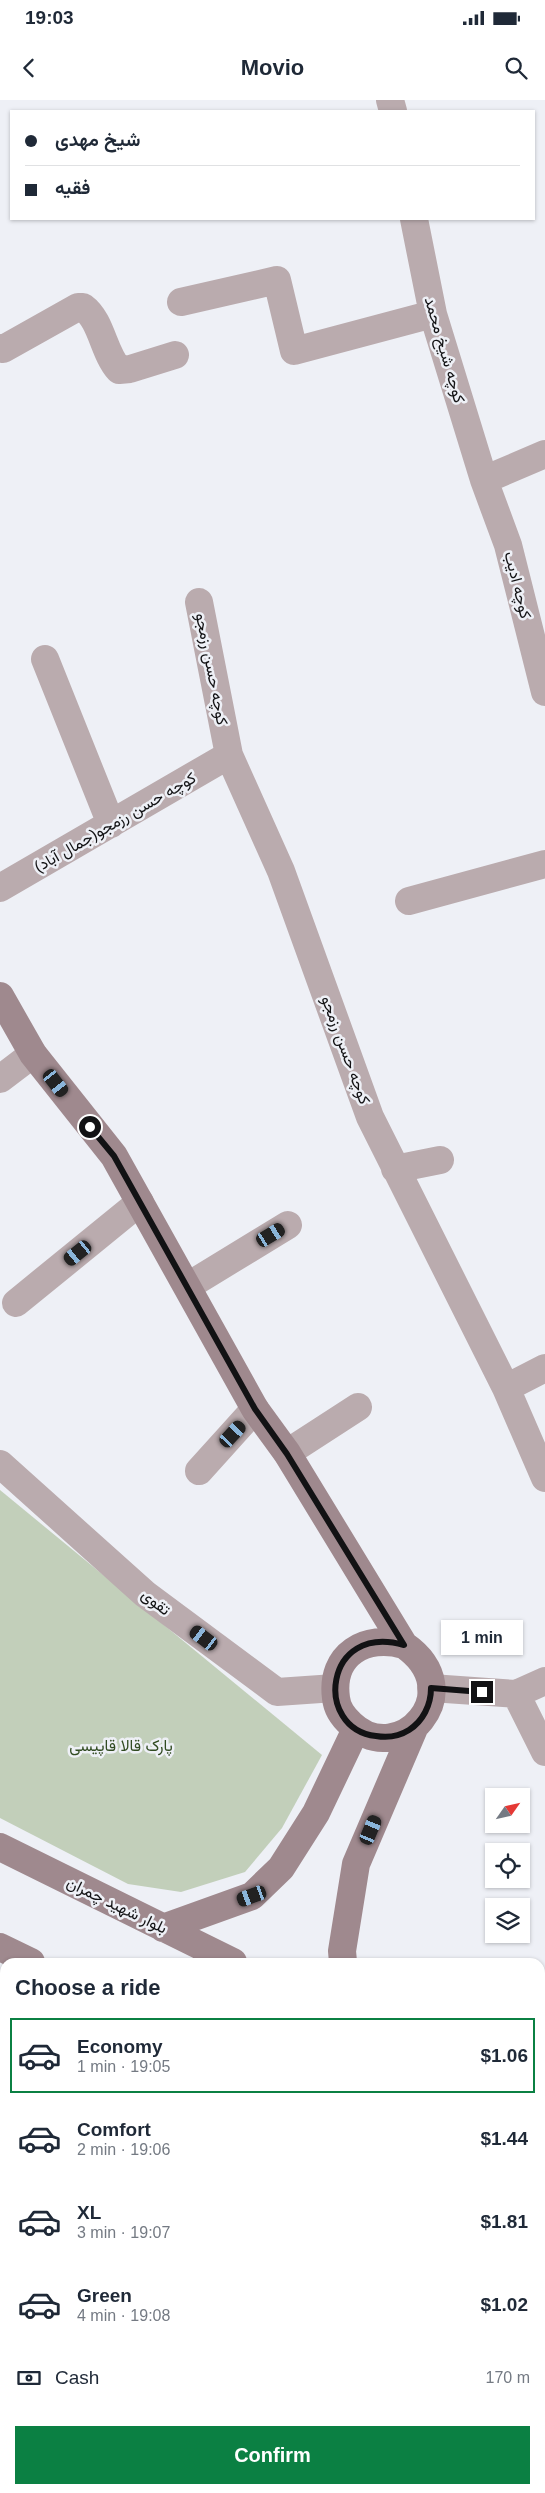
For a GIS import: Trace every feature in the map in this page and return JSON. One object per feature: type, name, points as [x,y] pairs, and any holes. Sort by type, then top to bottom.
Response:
[{"type":"street","name":"کوچه شیخ محمد","points":[[414,220],[433,314],[484,480]]},
{"type":"street","points":[[181,302],[277,280],[294,351],[433,314]]},
{"type":"street","points":[[0,348],[3,349],[78,307],[83,307],[90,312],[111,361],[119,370],[130,369],[175,356]]},
{"type":"street","points":[[484,480],[545,454]]},
{"type":"street","name":"کوچه ادیب","points":[[484,480],[508,546],[545,692]]},
{"type":"street","name":"کوچه حسن رزمجو","points":[[199,602],[229,755],[281,871],[370,1117],[506,1388],[545,1478]]},
{"type":"street","points":[[45,659],[111,824]]},
{"type":"street","name":"کوچه حسن رزمجو(جمال آباد)","points":[[0,888],[229,755]]},
{"type":"street","points":[[409,901],[545,864]]},
{"type":"street","points":[[0,996],[32,1054],[114,1156],[255,1409],[287,1454],[404,1645]]},
{"type":"street","points":[[0,1079],[32,1054]]},
{"type":"street","points":[[395,1169],[440,1160]]},
{"type":"street","points":[[16,1303],[140,1202]]},
{"type":"street","points":[[188,1286],[288,1225]]},
{"type":"street","points":[[506,1388],[545,1368]]},
{"type":"street","points":[[287,1454],[358,1407]]},
{"type":"street","points":[[198,1471],[255,1409]]},
{"type":"street","name":"تقوی","points":[[0,1464],[145,1594],[277,1692],[335,1688]]},
{"type":"street","points":[[343,1958],[342,1951],[356,1864],[415,1726],[425,1714],[431,1699],[427,1668],[417,1654],[404,1645],[389,1641],[372,1642],[358,1647],[346,1658],[338,1672],[335,1688],[337,1704],[344,1718],[356,1729],[370,1736],[386,1738],[402,1734],[415,1726]]},
{"type":"street","points":[[431,1688],[516,1694],[545,1681]]},
{"type":"street","points":[[516,1694],[545,1752]]},
{"type":"street","points":[[163,1928],[252,1896],[282,1868],[316,1813],[356,1729]]},
{"type":"street","name":"بلوار شهید چمران","points":[[0,1847],[225,1958]]},
{"type":"street","points":[[0,1947],[23,1958]]},
{"type":"green space","name":"پارک قالا قاپیسی","points":[[0,1490],[322,1755],[282,1828],[245,1872],[181,1892],[128,1884],[0,1818]]},
{"type":"route","points":[[90,1127],[114,1156],[236,1370],[255,1409],[287,1454],[404,1645],[389,1641],[372,1642],[358,1647],[346,1658],[338,1672],[335,1688],[337,1704],[344,1718],[356,1729],[370,1736],[386,1738],[402,1734],[415,1726],[425,1714],[431,1699],[431,1688],[482,1692]]}]
